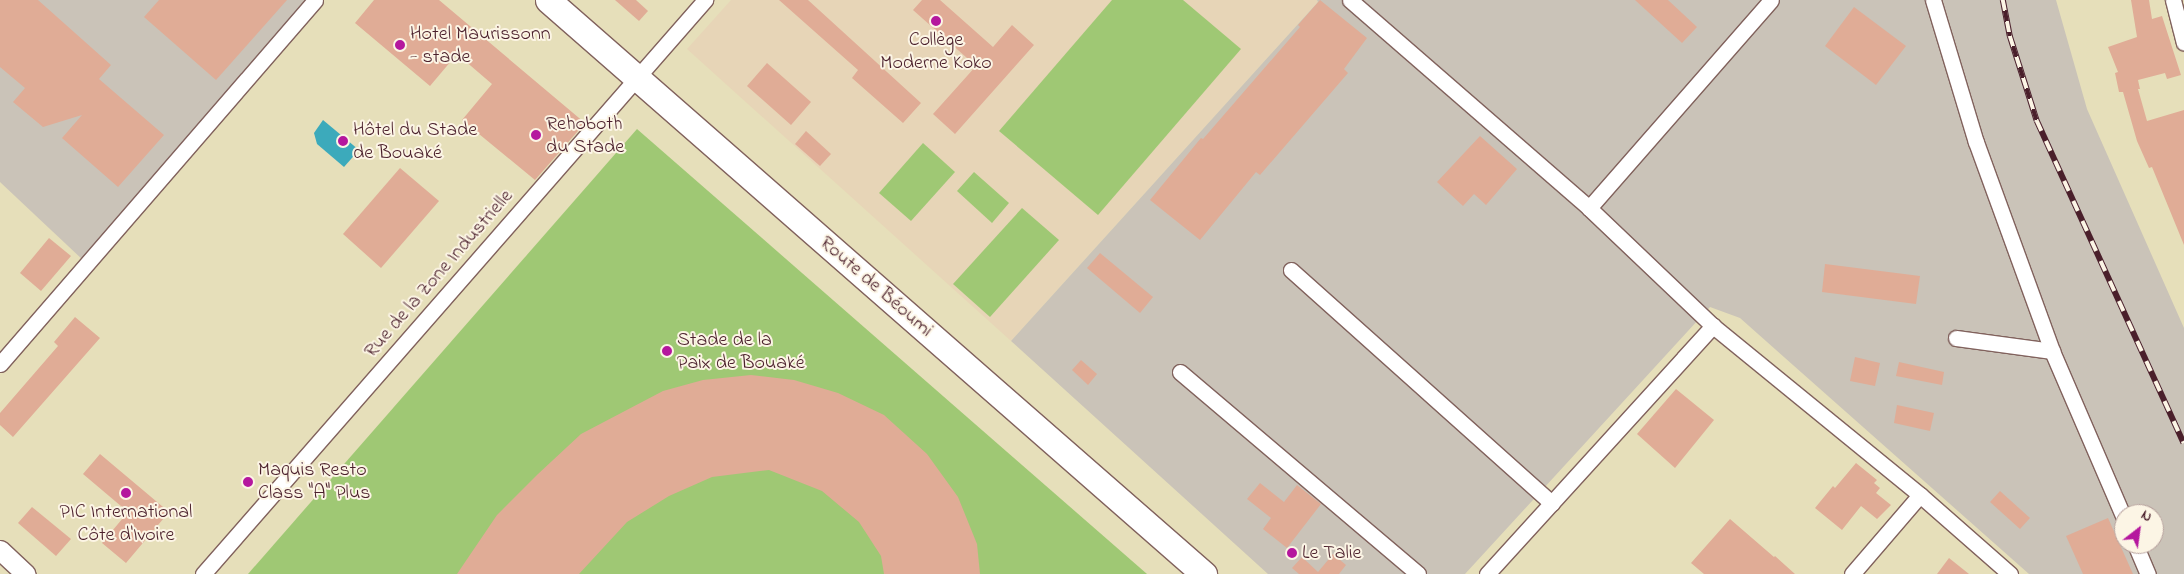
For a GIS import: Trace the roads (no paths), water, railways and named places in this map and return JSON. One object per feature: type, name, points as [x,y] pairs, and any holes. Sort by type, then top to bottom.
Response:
[{"type":"main road","name":"Route de Béoumi","points":[[548,0],[1204,574]]},
{"type":"street","points":[[0,364],[316,0]]},
{"type":"street","name":"Rue de la Zone Industrielle","points":[[203,574],[705,0]]},
{"type":"street","points":[[1350,0],[1589,208],[1713,326],[1920,495],[2010,574]]},
{"type":"street","points":[[1589,208],[1771,0]]},
{"type":"street","points":[[1933,0],[1976,142],[2052,351],[2118,504]]},
{"type":"street","points":[[2174,0],[2184,42]]},
{"type":"street","points":[[1291,270],[1552,503]]},
{"type":"street","points":[[1487,574],[1713,326]]},
{"type":"street","points":[[1956,338],[2052,351]]},
{"type":"street","points":[[1180,372],[1418,574]]},
{"type":"street","points":[[1852,574],[1920,495]]},
{"type":"street","points":[[0,550],[26,574]]},
{"type":"street","points":[[2139,554],[2148,574]]},
{"type":"water","points":[[323,120],[359,150],[344,167],[317,144],[314,133]]},
{"type":"railway","points":[[2003,0],[2010,36],[2037,121],[2184,443]]},
{"type":"place","name":"Collège Moderne Koko","points":[[936,21]]},
{"type":"place","name":"Hotel Maurissonn - stade","points":[[400,45]]},
{"type":"place","name":"Rehoboth du Stade","points":[[536,135]]},
{"type":"place","name":"Hôtel du Stade de Bouaké","points":[[343,141]]},
{"type":"place","name":"Stade de la Paix de Bouaké","points":[[667,351]]},
{"type":"place","name":"Maquis Resto Class \"A\" Plus","points":[[248,482]]},
{"type":"place","name":"PIC International Côte d'Ivoire","points":[[126,493]]},
{"type":"place","name":"Le Talie","points":[[1292,553]]}]
